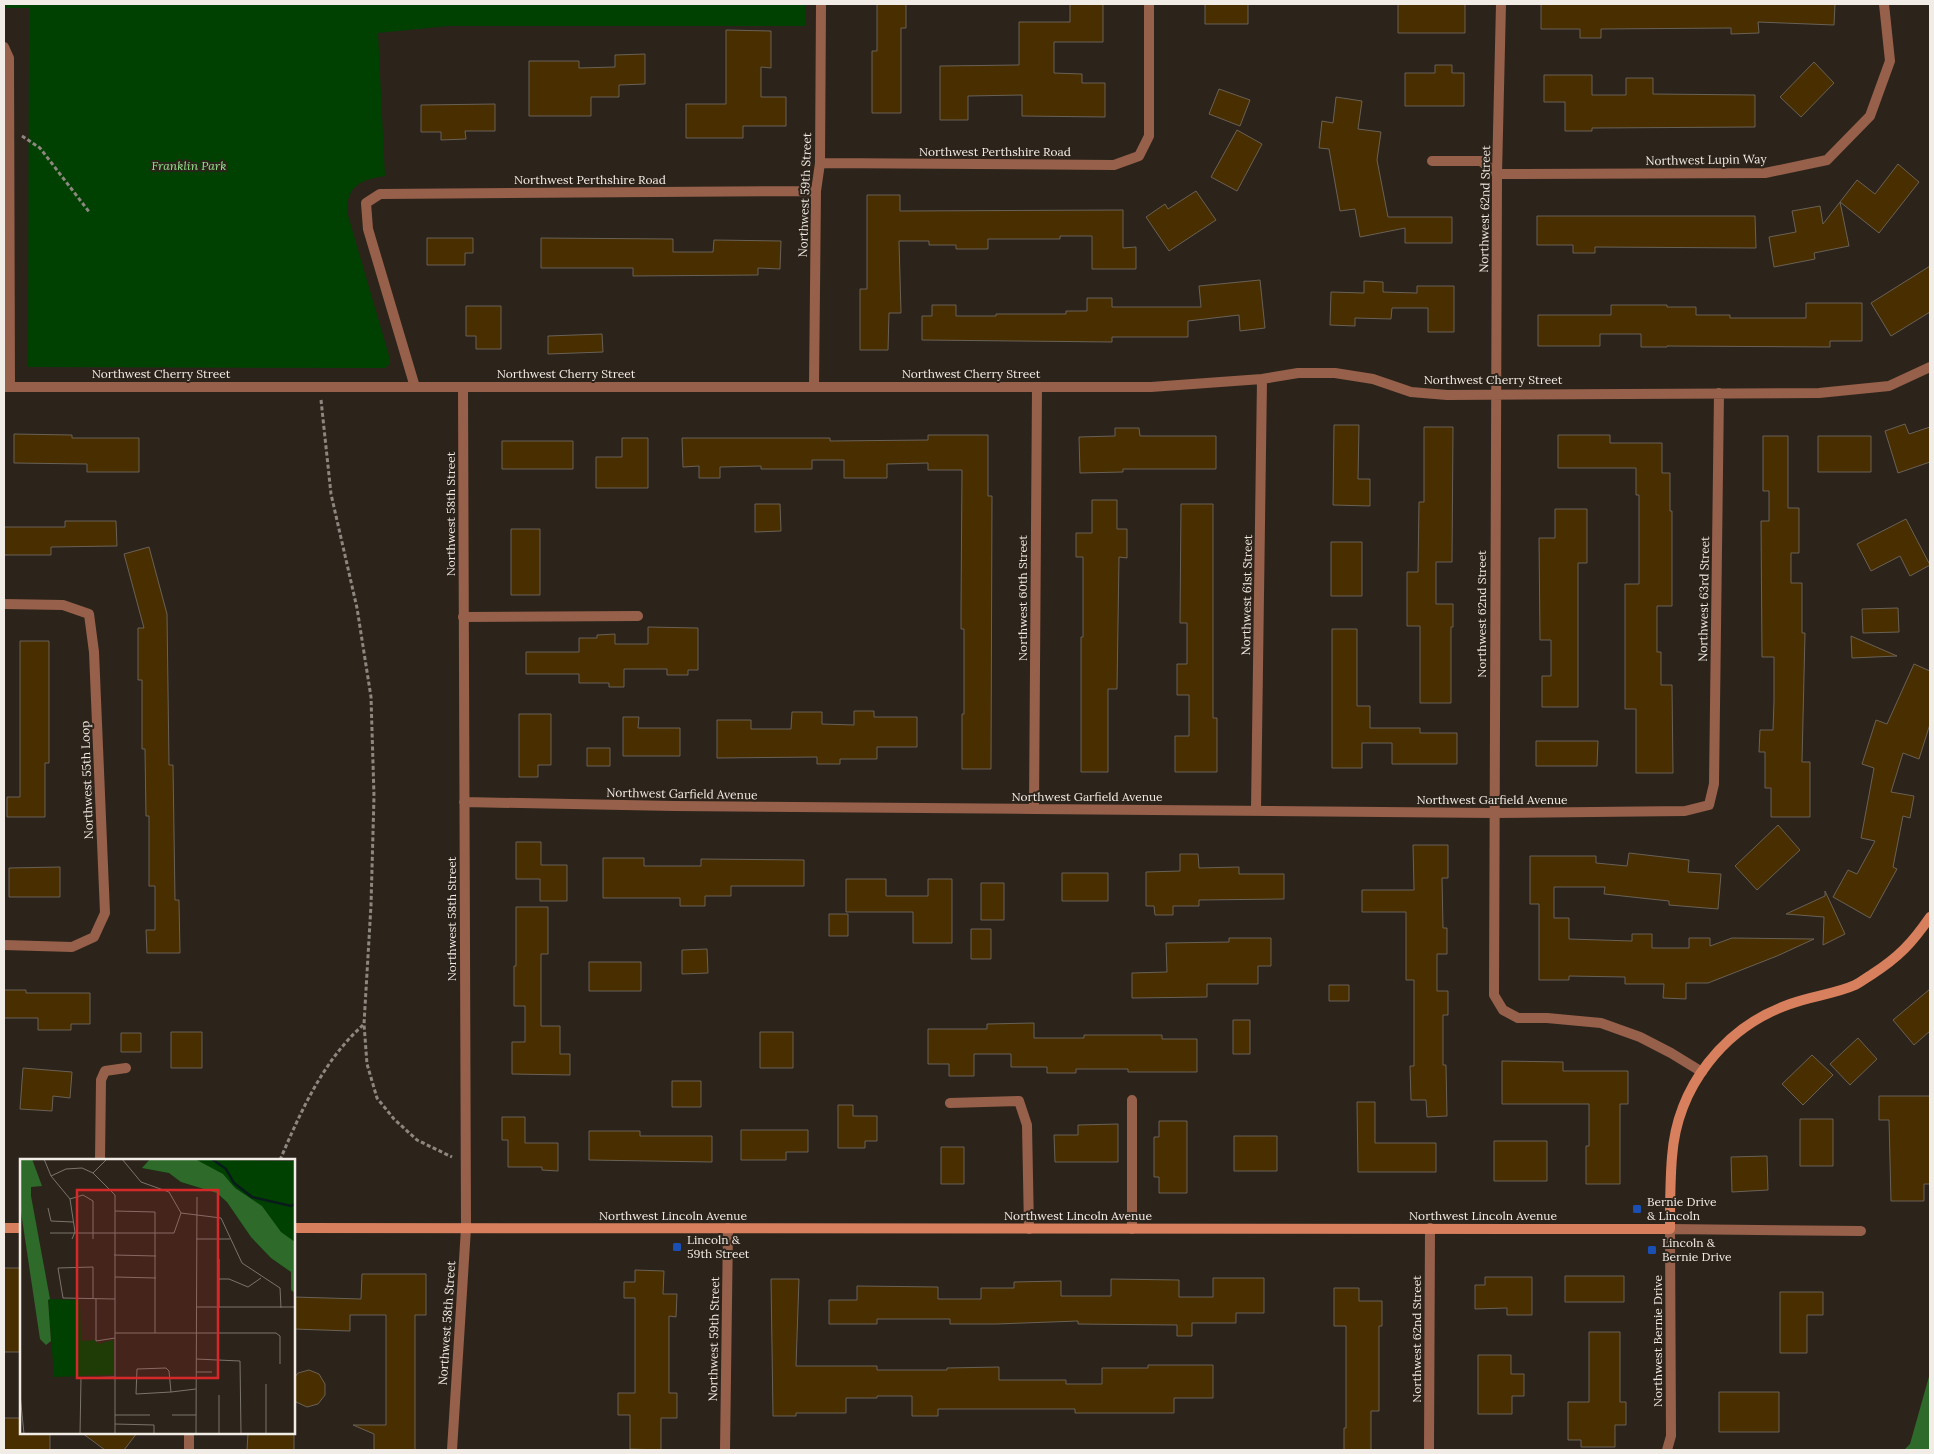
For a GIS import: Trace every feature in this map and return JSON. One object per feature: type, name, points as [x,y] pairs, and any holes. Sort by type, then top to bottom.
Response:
[{"type":"street","name":"Northwest 59th Street","points":[[814,386],[816,191],[820,163],[821,4]]},
{"type":"street","name":"Northwest Perthshire Road","points":[[820,163],[1114,165],[1139,156],[1149,136],[1149,4]]},
{"type":"street","name":"Northwest 62nd Street","points":[[1501,4],[1497,174],[1494,995],[1503,1010],[1518,1018],[1547,1018],[1602,1023],[1640,1037],[1671,1052],[1702,1072]]},
{"type":"street","name":"Northwest Lupin Way","points":[[1497,174],[1765,173],[1827,160],[1870,116],[1890,61],[1884,4]]},
{"type":"street","points":[[4,47],[8,58],[9,136],[7,387]]},
{"type":"street","points":[[1432,161],[1481,161],[1497,174]]},
{"type":"street","name":"Northwest Perthshire Road","points":[[415,387],[368,229],[366,203],[380,194],[816,191]]},
{"type":"street","name":"Northwest Cherry Street","points":[[7,387],[1151,387],[1262,379],[1298,373],[1335,373],[1373,379],[1410,392],[1447,395],[1819,393],[1889,386],[1930,368]]},
{"type":"street","name":"Northwest 61st Street","points":[[1256,810],[1262,379]]},
{"type":"street","name":"Northwest 58th Street","points":[[452,1450],[466,1228],[463,387]]},
{"type":"street","name":"Northwest 60th Street","points":[[1034,809],[1037,387]]},
{"type":"street","name":"Northwest 63rd Street","points":[[1709,805],[1714,784],[1719,393]]},
{"type":"street","name":"Northwest 55th Loop","points":[[4,604],[63,605],[89,614],[94,652],[105,913],[94,937],[72,947],[4,945]]},
{"type":"street","points":[[463,617],[638,616]]},
{"type":"street","name":"Northwest Garfield Avenue","points":[[464,802],[674,806],[1494,813],[1686,811],[1709,805]]},
{"type":"street","name":"Northwest Bernie Drive","points":[[1667,1450],[1671,1436],[1670,1229],[1672,1156],[1685,1100],[1702,1072],[1720,1048],[1738,1032],[1761,1016],[1790,1004],[1856,985],[1892,961],[1913,941],[1930,917]]},
{"type":"street","points":[[100,1159],[101,1080],[106,1071],[126,1068]]},
{"type":"street","points":[[1132,1100],[1132,1229]]},
{"type":"street","points":[[950,1103],[1019,1101],[1027,1125],[1029,1229]]},
{"type":"street","points":[[4,1228],[20,1228]]},
{"type":"street","name":"Northwest Lincoln Avenue","points":[[295,1228],[1430,1228],[1861,1231]]},
{"type":"street","name":"Northwest 59th Street","points":[[725,1450],[728,1228]]},
{"type":"street","name":"Northwest 62nd Street","points":[[1429,1450],[1430,1228]]},
{"type":"street","points":[[189,1434],[189,1450]]},
{"type":"path","points":[[9,136],[23,136],[40,148],[90,213]]},
{"type":"path","points":[[319,387],[331,494],[357,608],[371,697],[374,796],[371,905],[364,1024],[367,1064],[377,1098],[394,1119],[417,1140],[466,1164]]},
{"type":"path","points":[[280,1159],[300,1113],[320,1078],[348,1039],[364,1024]]},
{"type":"green space","name":"Franklin Park","points":[[4,4],[806,4],[805,26],[448,26],[378,33],[385,176],[357,185],[350,196],[347,212],[390,359],[390,364],[385,368],[28,367],[29,8],[4,8]]},
{"type":"green space","points":[[1930,1373],[1930,1450],[1904,1450],[1910,1444]]},
{"type":"building","points":[[877,4],[906,4],[906,28],[901,28],[901,113],[872,113],[872,51],[877,51]]},
{"type":"building","points":[[1070,4],[1103,4],[1103,42],[1054,42],[1054,73],[1082,74],[1082,83],[1105,83],[1105,117],[1022,116],[1022,95],[968,96],[968,120],[940,120],[940,66],[1019,65],[1019,22],[1070,22]]},
{"type":"building","points":[[1205,4],[1248,4],[1248,24],[1205,24]]},
{"type":"building","points":[[1398,4],[1465,4],[1465,33],[1398,33]]},
{"type":"building","points":[[1541,4],[1835,4],[1834,25],[1758,22],[1759,33],[1731,34],[1731,28],[1601,29],[1601,38],[1580,38],[1580,29],[1541,29]]},
{"type":"building","points":[[726,30],[771,31],[771,68],[761,67],[761,97],[786,97],[786,126],[743,126],[743,138],[686,138],[686,104],[726,104]]},
{"type":"building","points":[[645,54],[645,84],[619,85],[619,97],[591,97],[591,116],[529,116],[529,61],[579,61],[579,68],[615,67],[615,55]]},
{"type":"building","points":[[1814,62],[1834,83],[1801,117],[1780,97]]},
{"type":"building","points":[[1435,65],[1452,65],[1452,73],[1464,73],[1464,106],[1405,106],[1405,73],[1435,73]]},
{"type":"building","points":[[1544,75],[1592,75],[1592,95],[1626,95],[1626,78],[1653,78],[1653,94],[1755,95],[1755,127],[1592,128],[1592,131],[1565,131],[1565,102],[1544,102]]},
{"type":"building","points":[[1219,89],[1250,100],[1240,126],[1209,114]]},
{"type":"building","points":[[1336,97],[1362,101],[1358,129],[1381,132],[1377,160],[1388,217],[1452,217],[1452,243],[1405,243],[1405,228],[1360,237],[1355,209],[1340,211],[1329,149],[1319,148],[1322,121],[1333,123]]},
{"type":"building","points":[[495,104],[495,131],[465,131],[466,139],[441,140],[441,132],[421,132],[421,105]]},
{"type":"building","points":[[1237,130],[1262,144],[1237,191],[1211,177]]},
{"type":"building","points":[[1898,164],[1919,182],[1879,233],[1840,202],[1857,180],[1875,194]]},
{"type":"building","points":[[1196,191],[1216,220],[1169,251],[1146,217],[1165,204],[1168,209]]},
{"type":"building","points":[[867,195],[900,195],[900,211],[1123,210],[1123,248],[1136,247],[1136,269],[1092,269],[1092,236],[1060,236],[1060,239],[988,239],[988,249],[956,249],[956,245],[929,245],[929,241],[899,241],[901,313],[889,313],[888,350],[860,350],[860,289],[867,289]]},
{"type":"building","points":[[1840,202],[1849,246],[1814,253],[1815,259],[1774,267],[1769,237],[1796,232],[1792,211],[1820,206],[1823,224]]},
{"type":"building","points":[[1537,216],[1755,216],[1756,248],[1595,247],[1595,253],[1573,253],[1573,245],[1537,245]]},
{"type":"building","points":[[427,238],[473,238],[473,253],[465,253],[465,265],[427,265]]},
{"type":"building","points":[[541,238],[673,239],[673,252],[713,252],[714,240],[781,241],[780,269],[758,268],[758,275],[633,276],[633,268],[541,268]]},
{"type":"building","points":[[1930,266],[1930,312],[1891,336],[1871,303]]},
{"type":"building","points":[[1260,280],[1265,328],[1240,331],[1239,315],[1188,321],[1188,337],[1112,337],[1112,342],[922,340],[922,316],[932,316],[932,305],[956,305],[956,316],[1066,314],[1066,311],[1087,311],[1087,298],[1112,298],[1112,307],[1201,307],[1199,286]]},
{"type":"building","points":[[1364,281],[1383,282],[1383,292],[1417,293],[1417,286],[1454,286],[1454,332],[1428,332],[1428,308],[1392,308],[1391,319],[1355,318],[1355,326],[1330,325],[1331,292],[1364,293]]},
{"type":"building","points":[[1806,303],[1862,303],[1862,341],[1830,341],[1830,347],[1641,347],[1641,334],[1600,334],[1600,346],[1538,346],[1538,315],[1611,315],[1611,305],[1667,305],[1667,307],[1696,307],[1696,315],[1730,315],[1730,318],[1806,318]]},
{"type":"building","points":[[466,306],[501,306],[501,349],[476,349],[476,336],[466,336]]},
{"type":"building","points":[[602,334],[603,352],[548,354],[548,336]]},
{"type":"building","points":[[1905,424],[1909,434],[1930,427],[1930,462],[1898,473],[1885,431]]},
{"type":"building","points":[[1334,425],[1359,425],[1358,479],[1370,479],[1370,506],[1333,505]]},
{"type":"building","points":[[1424,427],[1453,427],[1452,562],[1436,562],[1436,604],[1453,604],[1453,627],[1451,627],[1451,703],[1420,703],[1420,626],[1407,626],[1407,572],[1418,572],[1419,502],[1424,502]]},
{"type":"building","points":[[1115,428],[1139,428],[1140,436],[1216,436],[1216,469],[1123,469],[1123,472],[1080,473],[1079,437],[1115,436]]},
{"type":"building","points":[[14,434],[72,435],[72,438],[139,438],[139,472],[87,472],[87,464],[14,463]]},
{"type":"building","points":[[928,435],[988,435],[988,496],[992,496],[991,769],[962,769],[964,629],[961,629],[962,470],[928,470],[928,463],[887,464],[887,478],[844,478],[844,460],[812,460],[812,469],[761,469],[761,466],[720,467],[720,478],[699,478],[699,466],[683,467],[682,438],[830,438],[830,441],[928,440]]},
{"type":"building","points":[[1558,435],[1610,435],[1610,443],[1662,443],[1662,473],[1670,473],[1672,606],[1657,606],[1657,652],[1661,652],[1661,685],[1672,685],[1673,773],[1636,773],[1636,709],[1625,709],[1625,584],[1639,584],[1639,495],[1636,495],[1636,468],[1558,468]]},
{"type":"building","points":[[1763,436],[1788,436],[1788,508],[1799,508],[1799,553],[1791,553],[1791,583],[1802,583],[1802,633],[1805,633],[1802,762],[1810,762],[1810,817],[1771,817],[1771,788],[1765,788],[1765,752],[1759,752],[1760,730],[1773,730],[1774,701],[1774,657],[1762,657],[1761,521],[1769,521],[1769,491],[1763,491]]},
{"type":"building","points":[[1818,436],[1871,436],[1871,472],[1818,472]]},
{"type":"building","points":[[622,438],[648,438],[648,488],[596,488],[596,457],[622,457]]},
{"type":"building","points":[[502,441],[573,441],[573,469],[502,469]]},
{"type":"building","points":[[1092,500],[1117,500],[1117,529],[1127,529],[1127,558],[1119,557],[1117,689],[1108,689],[1108,772],[1081,772],[1083,557],[1076,557],[1076,533],[1092,533]]},
{"type":"building","points":[[755,504],[780,504],[781,531],[755,532]]},
{"type":"building","points":[[1181,504],[1213,504],[1213,718],[1217,718],[1217,772],[1175,772],[1175,736],[1189,736],[1189,695],[1177,695],[1177,664],[1187,664],[1187,623],[1180,623]]},
{"type":"building","points":[[1555,509],[1587,509],[1587,563],[1578,563],[1578,707],[1542,707],[1542,676],[1551,676],[1551,640],[1540,640],[1539,538],[1555,538]]},
{"type":"building","points":[[1906,519],[1930,565],[1910,576],[1900,556],[1871,571],[1857,544]]},
{"type":"building","points":[[65,521],[116,521],[117,546],[51,547],[51,555],[4,555],[4,527],[65,527]]},
{"type":"building","points":[[511,529],[540,529],[540,595],[511,595]]},
{"type":"building","points":[[1331,542],[1362,542],[1362,596],[1331,596]]},
{"type":"building","points":[[149,547],[167,614],[169,765],[173,765],[175,900],[179,900],[180,953],[147,953],[146,930],[155,930],[155,886],[149,886],[149,816],[146,816],[145,749],[142,749],[142,680],[138,680],[138,628],[144,628],[124,554]]},
{"type":"building","points":[[1898,608],[1899,632],[1863,633],[1862,609]]},
{"type":"building","points":[[648,627],[698,628],[698,670],[688,670],[688,675],[667,675],[667,669],[624,669],[624,687],[609,687],[609,683],[579,683],[579,674],[526,674],[526,652],[579,652],[579,638],[597,638],[597,635],[615,634],[615,644],[648,644]]},
{"type":"building","points":[[1332,629],[1357,629],[1357,706],[1370,706],[1370,728],[1420,728],[1420,733],[1457,733],[1457,764],[1392,764],[1392,743],[1362,743],[1362,768],[1332,768]]},
{"type":"building","points":[[1851,636],[1897,656],[1852,658]]},
{"type":"building","points":[[20,641],[49,641],[49,763],[45,763],[45,817],[7,817],[7,797],[20,797]]},
{"type":"building","points":[[1914,664],[1930,671],[1930,724],[1919,759],[1903,753],[1891,792],[1914,796],[1910,818],[1903,816],[1893,867],[1897,869],[1870,918],[1833,897],[1848,870],[1857,874],[1875,841],[1861,838],[1874,768],[1862,764],[1876,720],[1887,724]]},
{"type":"building","points":[[854,711],[874,711],[874,717],[917,717],[917,747],[877,747],[877,759],[840,759],[840,764],[817,764],[817,757],[717,758],[717,720],[751,720],[751,729],[791,729],[792,712],[822,712],[822,724],[854,725]]},
{"type":"building","points":[[519,714],[551,714],[551,765],[538,765],[538,777],[519,777]]},
{"type":"building","points":[[623,717],[639,717],[638,728],[680,728],[680,756],[623,756]]},
{"type":"building","points":[[1536,741],[1598,741],[1597,766],[1536,766]]},
{"type":"building","points":[[587,748],[610,748],[610,766],[587,766]]},
{"type":"building","points":[[1778,825],[1800,850],[1757,890],[1735,866]]},
{"type":"building","points":[[516,842],[541,842],[541,865],[567,865],[567,901],[540,901],[540,879],[516,879]]},
{"type":"building","points":[[1413,845],[1448,845],[1448,878],[1442,878],[1443,928],[1447,928],[1447,954],[1437,954],[1437,991],[1448,991],[1448,1015],[1443,1015],[1443,1065],[1446,1065],[1447,1116],[1427,1117],[1426,1100],[1411,1100],[1410,1066],[1414,1066],[1414,980],[1406,980],[1406,912],[1362,912],[1362,890],[1414,890]]},
{"type":"building","points":[[1629,853],[1689,860],[1688,872],[1721,874],[1718,909],[1669,905],[1669,901],[1604,894],[1605,887],[1554,887],[1554,918],[1569,918],[1569,939],[1632,941],[1632,934],[1652,934],[1652,948],[1689,948],[1689,938],[1710,938],[1710,946],[1732,938],[1814,939],[1777,956],[1708,983],[1686,983],[1686,999],[1663,998],[1664,984],[1625,984],[1625,977],[1569,976],[1569,980],[1539,980],[1539,904],[1530,904],[1530,856],[1596,856],[1596,863],[1627,866]]},
{"type":"building","points":[[1180,854],[1198,854],[1199,868],[1239,867],[1239,874],[1284,874],[1284,899],[1199,900],[1199,906],[1173,906],[1173,915],[1155,915],[1154,906],[1146,906],[1146,872],[1180,871]]},
{"type":"building","points":[[603,858],[644,858],[644,866],[701,866],[701,859],[804,860],[804,886],[731,886],[731,896],[705,896],[705,906],[680,906],[680,898],[603,898]]},
{"type":"building","points":[[60,867],[60,897],[9,897],[9,868]]},
{"type":"building","points":[[1062,873],[1108,873],[1108,901],[1062,901]]},
{"type":"building","points":[[846,879],[886,879],[886,896],[928,896],[928,879],[952,879],[952,943],[913,943],[913,912],[846,912]]},
{"type":"building","points":[[981,883],[1004,883],[1004,920],[981,920]]},
{"type":"building","points":[[1825,891],[1845,934],[1823,945],[1824,917],[1786,914],[1825,896]]},
{"type":"building","points":[[516,907],[548,907],[548,954],[541,954],[541,1026],[560,1026],[560,1054],[570,1054],[570,1075],[512,1074],[512,1042],[525,1042],[525,1006],[514,1006]]},
{"type":"building","points":[[829,914],[848,914],[848,936],[829,936]]},
{"type":"building","points":[[971,929],[991,929],[991,959],[971,959]]},
{"type":"building","points":[[1229,938],[1271,938],[1271,966],[1258,966],[1258,984],[1207,984],[1207,997],[1132,998],[1132,973],[1167,972],[1166,943],[1229,942]]},
{"type":"building","points":[[707,949],[708,973],[682,974],[682,950]]},
{"type":"building","points":[[589,962],[641,962],[641,991],[589,991]]},
{"type":"building","points":[[1329,985],[1349,985],[1349,1001],[1329,1001]]},
{"type":"building","points":[[1930,989],[1930,1031],[1914,1045],[1893,1020]]},
{"type":"building","points":[[4,990],[26,990],[26,993],[90,993],[90,1024],[71,1024],[71,1030],[38,1030],[38,1018],[4,1018]]},
{"type":"building","points":[[1233,1020],[1250,1020],[1250,1054],[1233,1054]]},
{"type":"building","points":[[1034,1023],[1034,1038],[1084,1038],[1084,1035],[1162,1035],[1162,1039],[1197,1039],[1197,1072],[1128,1072],[1128,1069],[1076,1069],[1076,1073],[1047,1073],[1047,1067],[1011,1067],[1011,1054],[974,1054],[974,1076],[949,1076],[949,1064],[928,1064],[928,1029],[987,1029],[987,1024]]},
{"type":"building","points":[[171,1032],[202,1032],[202,1068],[171,1068]]},
{"type":"building","points":[[760,1032],[793,1032],[793,1068],[760,1068]]},
{"type":"building","points":[[121,1033],[141,1033],[141,1052],[121,1052]]},
{"type":"building","points":[[1858,1038],[1877,1059],[1850,1085],[1830,1064]]},
{"type":"building","points":[[1812,1055],[1833,1075],[1803,1105],[1782,1084]]},
{"type":"building","points":[[1502,1061],[1563,1062],[1563,1071],[1628,1071],[1628,1104],[1620,1104],[1620,1184],[1586,1184],[1586,1146],[1589,1146],[1589,1104],[1502,1104]]},
{"type":"building","points":[[23,1068],[72,1072],[70,1098],[53,1096],[52,1111],[20,1109]]},
{"type":"building","points":[[672,1081],[701,1081],[701,1107],[672,1107]]},
{"type":"building","points":[[1879,1096],[1930,1096],[1930,1184],[1924,1184],[1924,1201],[1891,1201],[1889,1120],[1879,1120]]},
{"type":"building","points":[[1357,1102],[1375,1102],[1375,1143],[1436,1143],[1436,1172],[1358,1172]]},
{"type":"building","points":[[838,1105],[853,1105],[853,1116],[877,1116],[877,1141],[865,1141],[865,1148],[838,1148]]},
{"type":"building","points":[[502,1117],[525,1117],[525,1143],[558,1143],[558,1171],[542,1170],[542,1167],[508,1167],[508,1140],[502,1140]]},
{"type":"building","points":[[1800,1119],[1833,1119],[1833,1166],[1800,1166]]},
{"type":"building","points":[[1159,1121],[1187,1121],[1187,1193],[1159,1193],[1159,1177],[1154,1177],[1154,1137],[1159,1137]]},
{"type":"building","points":[[1118,1124],[1118,1162],[1055,1162],[1054,1135],[1078,1135],[1078,1125]]},
{"type":"building","points":[[741,1130],[808,1130],[808,1152],[786,1152],[786,1160],[741,1160]]},
{"type":"building","points":[[589,1131],[640,1131],[640,1136],[712,1136],[712,1162],[589,1160]]},
{"type":"building","points":[[1234,1136],[1277,1136],[1277,1171],[1234,1171]]},
{"type":"building","points":[[1494,1141],[1547,1141],[1547,1181],[1494,1181]]},
{"type":"building","points":[[941,1147],[964,1147],[964,1184],[941,1184]]},
{"type":"building","points":[[1767,1156],[1768,1190],[1732,1192],[1731,1157]]},
{"type":"building","points":[[4,1268],[20,1268],[20,1352],[4,1352]]},
{"type":"building","points":[[635,1270],[664,1271],[663,1294],[677,1294],[676,1317],[669,1316],[669,1393],[677,1393],[677,1418],[661,1418],[661,1450],[630,1449],[630,1415],[618,1415],[618,1393],[635,1393],[635,1298],[624,1298],[624,1282],[635,1282]]},
{"type":"building","points":[[362,1274],[426,1274],[426,1315],[415,1315],[415,1450],[374,1450],[374,1434],[353,1425],[386,1425],[386,1315],[350,1315],[350,1331],[295,1329],[295,1297],[361,1299]]},
{"type":"building","points":[[1565,1276],[1624,1276],[1624,1302],[1565,1302]]},
{"type":"building","points":[[1485,1277],[1532,1277],[1532,1315],[1507,1315],[1507,1308],[1475,1309],[1475,1285],[1485,1285]]},
{"type":"building","points":[[1213,1278],[1264,1278],[1264,1313],[1236,1313],[1236,1323],[1192,1323],[1192,1336],[1177,1336],[1177,1325],[1078,1324],[1078,1321],[950,1324],[950,1319],[877,1319],[877,1324],[829,1324],[829,1300],[857,1300],[857,1286],[938,1287],[938,1299],[981,1299],[981,1288],[1014,1288],[1014,1282],[1061,1281],[1061,1296],[1111,1296],[1111,1279],[1179,1280],[1179,1297],[1213,1297]]},
{"type":"building","points":[[771,1279],[799,1279],[796,1366],[877,1366],[877,1370],[947,1370],[947,1368],[999,1367],[999,1380],[1066,1380],[1066,1384],[1102,1384],[1102,1368],[1148,1368],[1148,1365],[1213,1365],[1213,1398],[1174,1398],[1174,1413],[1075,1413],[1075,1409],[938,1409],[938,1416],[912,1416],[912,1396],[877,1396],[877,1398],[846,1398],[846,1413],[796,1413],[796,1416],[773,1416]]},
{"type":"building","points":[[1334,1288],[1359,1288],[1359,1301],[1382,1301],[1382,1326],[1379,1326],[1379,1411],[1371,1411],[1371,1450],[1344,1450],[1344,1428],[1346,1428],[1346,1326],[1334,1326]]},
{"type":"building","points":[[1780,1292],[1823,1292],[1823,1315],[1807,1315],[1807,1353],[1780,1353]]},
{"type":"building","points":[[1589,1332],[1620,1332],[1620,1402],[1626,1402],[1626,1425],[1615,1425],[1615,1447],[1581,1447],[1581,1440],[1568,1440],[1568,1402],[1589,1402]]},
{"type":"building","points":[[1478,1355],[1511,1355],[1511,1374],[1524,1374],[1524,1396],[1512,1396],[1512,1414],[1478,1414]]},
{"type":"building","points":[[309,1370],[319,1374],[325,1384],[325,1395],[318,1404],[307,1407],[296,1402],[295,1377],[298,1373]]},
{"type":"building","points":[[1719,1392],[1779,1392],[1779,1432],[1719,1432]]},
{"type":"building","points":[[4,1418],[20,1418],[20,1434],[50,1434],[50,1450],[4,1450]]},
{"type":"building","points":[[83,1434],[136,1434],[124,1450],[105,1450]]},
{"type":"building","points":[[248,1434],[294,1434],[294,1450],[247,1450]]},
{"type":"place","name":"Bernie Drive & Lincoln","points":[[1637,1209]]},
{"type":"place","name":"Lincoln & 59th Street","points":[[677,1247]]},
{"type":"place","name":"Lincoln & Bernie Drive","points":[[1652,1250]]}]
